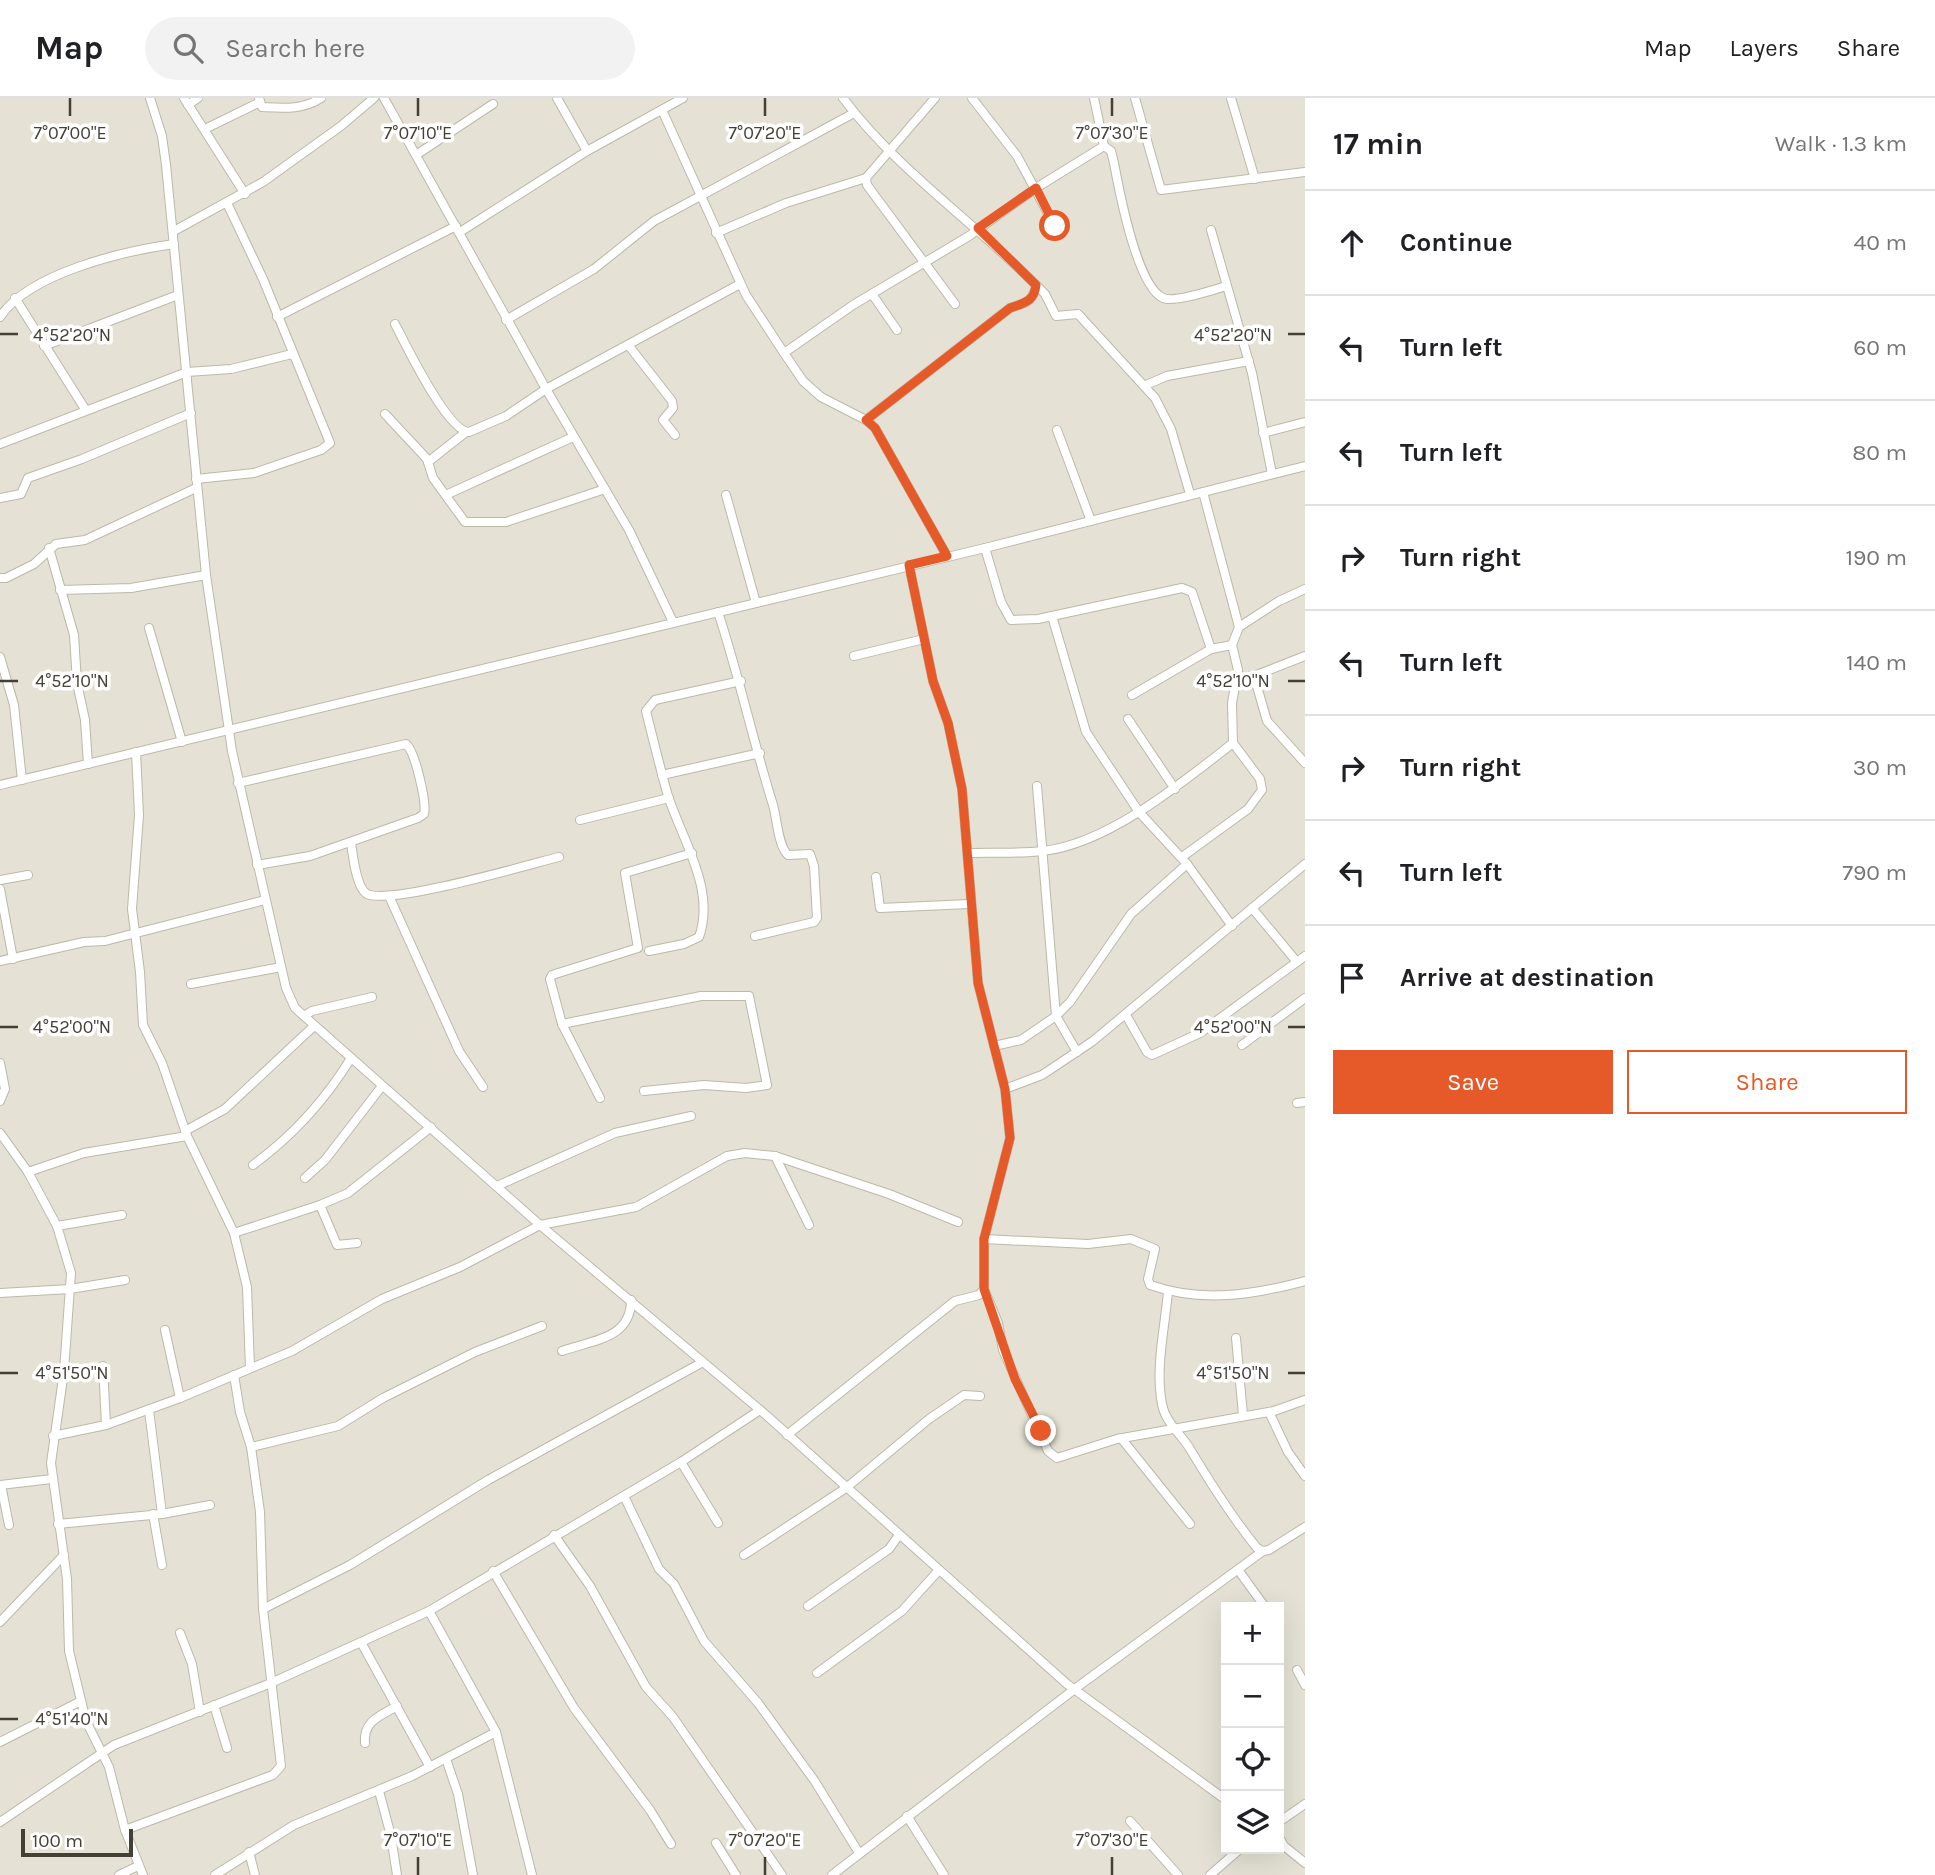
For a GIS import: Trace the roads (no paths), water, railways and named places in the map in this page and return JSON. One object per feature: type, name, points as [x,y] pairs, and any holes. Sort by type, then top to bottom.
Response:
[{"type":"street","points":[[150,98],[162,136],[174,231],[206,575],[238,782],[281,967],[295,1008],[540,1225],[760,1410],[1076,1688],[1221,1796]]},
{"type":"street","points":[[198,98],[186,101],[245,194]]},
{"type":"street","points":[[205,129],[260,100],[263,107],[303,107],[321,98]]},
{"type":"street","points":[[174,231],[245,194],[341,126],[374,98]]},
{"type":"street","points":[[384,98],[506,320],[629,530],[673,622]]},
{"type":"street","points":[[558,98],[587,152]]},
{"type":"street","points":[[843,98],[888,152],[978,228],[1045,294],[1056,316],[1078,314],[1146,385],[1167,417],[1190,494]]},
{"type":"street","points":[[716,233],[786,203],[866,178],[935,98]]},
{"type":"street","points":[[972,98],[1017,156],[1055,226]]},
{"type":"street","points":[[1094,98],[1104,146],[1111,151],[1132,243],[1145,274],[1160,296],[1166,299],[1181,297],[1226,286]]},
{"type":"street","points":[[1135,98],[1161,190],[1305,172]]},
{"type":"street","points":[[1231,98],[1255,180]]},
{"type":"street","points":[[276,317],[458,229],[681,99]]},
{"type":"street","points":[[416,155],[493,104]]},
{"type":"street","points":[[662,110],[740,284],[783,353],[803,381],[821,397],[866,420],[875,428],[947,556]]},
{"type":"street","points":[[506,320],[594,269],[654,221],[854,113]]},
{"type":"street","points":[[783,353],[1104,146]]},
{"type":"street","points":[[866,178],[867,185],[955,304]]},
{"type":"street","points":[[0,578],[6,578],[34,564],[49,548],[96,536],[196,484],[254,473],[327,447],[328,437],[276,317],[263,279],[228,203]]},
{"type":"street","points":[[1211,230],[1249,361],[1272,474]]},
{"type":"street","points":[[0,317],[15,298],[89,265],[174,244]]},
{"type":"street","points":[[428,462],[466,432],[506,416],[546,389],[740,284]]},
{"type":"street","points":[[866,420],[1010,308],[1028,302],[1035,295],[1036,285]]},
{"type":"street","points":[[872,294],[897,330]]},
{"type":"street","points":[[44,346],[178,295]]},
{"type":"street","points":[[15,298],[85,409]]},
{"type":"street","points":[[395,324],[435,395],[460,429],[466,432]]},
{"type":"street","points":[[629,346],[672,401],[673,408],[663,420],[675,435]]},
{"type":"street","points":[[0,444],[85,409],[187,372],[231,369],[292,354]]},
{"type":"street","points":[[1146,385],[1167,376],[1249,361]]},
{"type":"street","points":[[0,498],[21,494],[28,478],[191,414]]},
{"type":"street","points":[[385,414],[428,462],[433,478],[465,522],[506,522],[605,489]]},
{"type":"street","points":[[1263,433],[1305,422]]},
{"type":"street","points":[[1057,430],[1091,521]]},
{"type":"street","points":[[449,494],[573,437]]},
{"type":"street","points":[[0,785],[985,548],[1305,466]]},
{"type":"street","points":[[1203,492],[1239,627]]},
{"type":"street","points":[[726,495],[756,603]]},
{"type":"street","points":[[49,548],[74,635],[77,683],[85,720],[88,764]]},
{"type":"street","points":[[985,548],[1007,615],[1012,620],[1052,616],[1182,588],[1189,589],[1211,649]]},
{"type":"street","points":[[909,565],[933,681],[948,723],[962,789],[968,853],[969,904],[978,983],[1005,1089],[1010,1138],[984,1239],[984,1289],[1015,1379],[1052,1456],[1066,1455],[1121,1438],[1269,1412],[1305,1400]]},
{"type":"street","points":[[60,590],[131,588],[206,575]]},
{"type":"street","points":[[994,1045],[1021,1040],[1056,1016],[1070,1002],[1131,914],[1184,861],[1248,809],[1262,790],[1260,779],[1233,743],[1232,703],[1237,677],[1232,645],[1239,627],[1279,601],[1305,589]]},
{"type":"street","points":[[718,612],[741,681],[785,853],[810,853],[812,857],[817,918],[808,925],[755,936]]},
{"type":"street","points":[[1052,616],[1086,732],[1139,812],[1184,861],[1232,926]]},
{"type":"street","points":[[149,628],[182,742]]},
{"type":"street","points":[[854,656],[924,639]]},
{"type":"street","points":[[1132,695],[1211,649],[1232,645]]},
{"type":"street","points":[[1237,677],[1254,676],[1305,656]]},
{"type":"street","points":[[0,657],[14,705],[22,780]]},
{"type":"street","points":[[1254,676],[1267,721],[1305,763]]},
{"type":"street","points":[[649,951],[684,944],[699,937],[703,909],[692,853],[669,798],[646,711],[650,705],[663,698],[741,681]]},
{"type":"street","points":[[1128,719],[1175,789]]},
{"type":"street","points":[[968,853],[1044,851],[1077,842],[1139,812],[1175,789],[1233,743]]},
{"type":"street","points":[[238,782],[408,744],[417,767],[426,807],[424,814],[310,856],[257,865]]},
{"type":"street","points":[[136,752],[139,815],[132,881],[143,1026],[162,1063],[186,1133],[234,1233],[247,1287],[250,1368]]},
{"type":"street","points":[[662,775],[760,753]]},
{"type":"street","points":[[1037,786],[1056,1016],[1077,1052]]},
{"type":"street","points":[[580,820],[669,798]]},
{"type":"street","points":[[351,843],[362,889],[368,894],[389,896],[559,857]]},
{"type":"street","points":[[600,1098],[562,1024],[550,984],[552,975],[638,948],[625,873],[692,853]]},
{"type":"street","points":[[1005,1089],[1042,1075],[1077,1052],[1126,1015],[1305,864]]},
{"type":"street","points":[[0,880],[28,875]]},
{"type":"street","points":[[876,877],[880,908],[969,904]]},
{"type":"street","points":[[0,889],[13,959]]},
{"type":"street","points":[[389,896],[459,1052],[483,1087]]},
{"type":"street","points":[[0,961],[134,934],[265,900]]},
{"type":"street","points":[[1252,908],[1297,962]]},
{"type":"street","points":[[1126,1015],[1147,1052],[1152,1055],[1200,1033],[1305,956]]},
{"type":"street","points":[[191,984],[281,967]]},
{"type":"street","points":[[562,1024],[701,996],[749,996],[767,1085],[746,1088],[704,1085],[644,1091]]},
{"type":"street","points":[[304,1016],[312,1011],[372,997]]},
{"type":"street","points":[[1242,1045],[1305,998]]},
{"type":"street","points":[[28,1172],[84,1153],[186,1133],[225,1109],[314,1026]]},
{"type":"street","points":[[253,1165],[295,1128],[339,1078],[351,1058]]},
{"type":"street","points":[[0,1063],[5,1089],[0,1101]]},
{"type":"street","points":[[305,1178],[325,1160],[382,1086]]},
{"type":"street","points":[[497,1186],[615,1133],[691,1115]]},
{"type":"street","points":[[234,1233],[348,1193],[431,1127]]},
{"type":"street","points":[[0,1133],[28,1172],[66,1248],[70,1289],[64,1371],[53,1436],[52,1479],[64,1555],[69,1651],[81,1701],[116,1787],[125,1830],[141,1871],[119,1875]]},
{"type":"street","points":[[53,1436],[106,1425],[180,1398],[322,1337],[382,1299],[460,1267],[540,1225],[636,1208],[727,1156],[746,1153],[775,1156],[889,1194],[958,1222]]},
{"type":"street","points":[[775,1156],[809,1225]]},
{"type":"street","points":[[320,1205],[337,1245],[357,1243]]},
{"type":"street","points":[[57,1226],[122,1214]]},
{"type":"street","points":[[984,1239],[1088,1244],[1131,1239],[1155,1249],[1148,1279],[1150,1285],[1168,1291],[1214,1296],[1254,1294],[1305,1280]]},
{"type":"street","points":[[1,1293],[70,1289],[125,1280]]},
{"type":"street","points":[[787,1435],[955,1301],[979,1295],[984,1289]]},
{"type":"street","points":[[1168,1291],[1160,1378],[1165,1415],[1225,1508],[1263,1551]]},
{"type":"street","points":[[562,1351],[618,1331],[628,1321],[631,1300]]},
{"type":"street","points":[[251,1447],[338,1426],[383,1398],[475,1352],[542,1326]]},
{"type":"street","points":[[165,1330],[180,1398]]},
{"type":"street","points":[[1236,1338],[1243,1415]]},
{"type":"street","points":[[263,1609],[350,1565],[488,1480],[704,1362]]},
{"type":"street","points":[[103,1366],[106,1425]]},
{"type":"street","points":[[125,1830],[279,1771],[281,1759],[263,1609],[260,1512],[251,1447],[240,1412],[234,1375]]},
{"type":"street","points":[[744,1555],[846,1488],[964,1395],[980,1396]]},
{"type":"street","points":[[149,1410],[162,1565]]},
{"type":"street","points":[[0,1822],[114,1745],[362,1644],[429,1611],[681,1462],[760,1410]]},
{"type":"street","points":[[1269,1412],[1288,1452],[1305,1475]]},
{"type":"street","points":[[1121,1438],[1190,1524]]},
{"type":"street","points":[[681,1462],[718,1523]]},
{"type":"street","points":[[9,1525],[0,1485],[52,1479]]},
{"type":"street","points":[[624,1496],[659,1569],[674,1584],[704,1641],[758,1703],[814,1780],[859,1853]]},
{"type":"street","points":[[58,1524],[157,1514],[210,1505]]},
{"type":"street","points":[[832,1875],[1076,1688],[1263,1551],[1305,1527]]},
{"type":"street","points":[[554,1535],[590,1587],[646,1687],[673,1717],[782,1875]]},
{"type":"street","points":[[808,1606],[889,1549],[899,1535]]},
{"type":"street","points":[[1,1617],[64,1555]]},
{"type":"street","points":[[817,1673],[902,1611],[939,1570]]},
{"type":"street","points":[[493,1571],[574,1708],[650,1810],[671,1844]]},
{"type":"street","points":[[1239,1571],[1261,1602]]},
{"type":"street","points":[[429,1611],[496,1732],[532,1875]]},
{"type":"street","points":[[180,1633],[192,1664],[200,1712]]},
{"type":"street","points":[[362,1644],[430,1767]]},
{"type":"street","points":[[1297,1670],[1305,1685]]},
{"type":"street","points":[[0,1742],[81,1701]]},
{"type":"street","points":[[214,1705],[227,1748]]},
{"type":"street","points":[[365,1743],[364,1731],[369,1723],[397,1706]]},
{"type":"street","points":[[215,1875],[294,1825],[379,1791],[496,1732]]},
{"type":"street","points":[[446,1759],[458,1794],[473,1875]]},
{"type":"street","points":[[379,1791],[391,1836],[397,1875]]},
{"type":"street","points":[[1284,1819],[1305,1804]]},
{"type":"street","points":[[907,1816],[944,1875]]},
{"type":"street","points":[[1130,1821],[1178,1875]]},
{"type":"street","points":[[716,1843],[736,1875]]},
{"type":"street","points":[[1284,1846],[1305,1863]]},
{"type":"street","points":[[249,1852],[255,1875]]},
{"type":"street","points":[[1210,1875],[1234,1854]]}]
